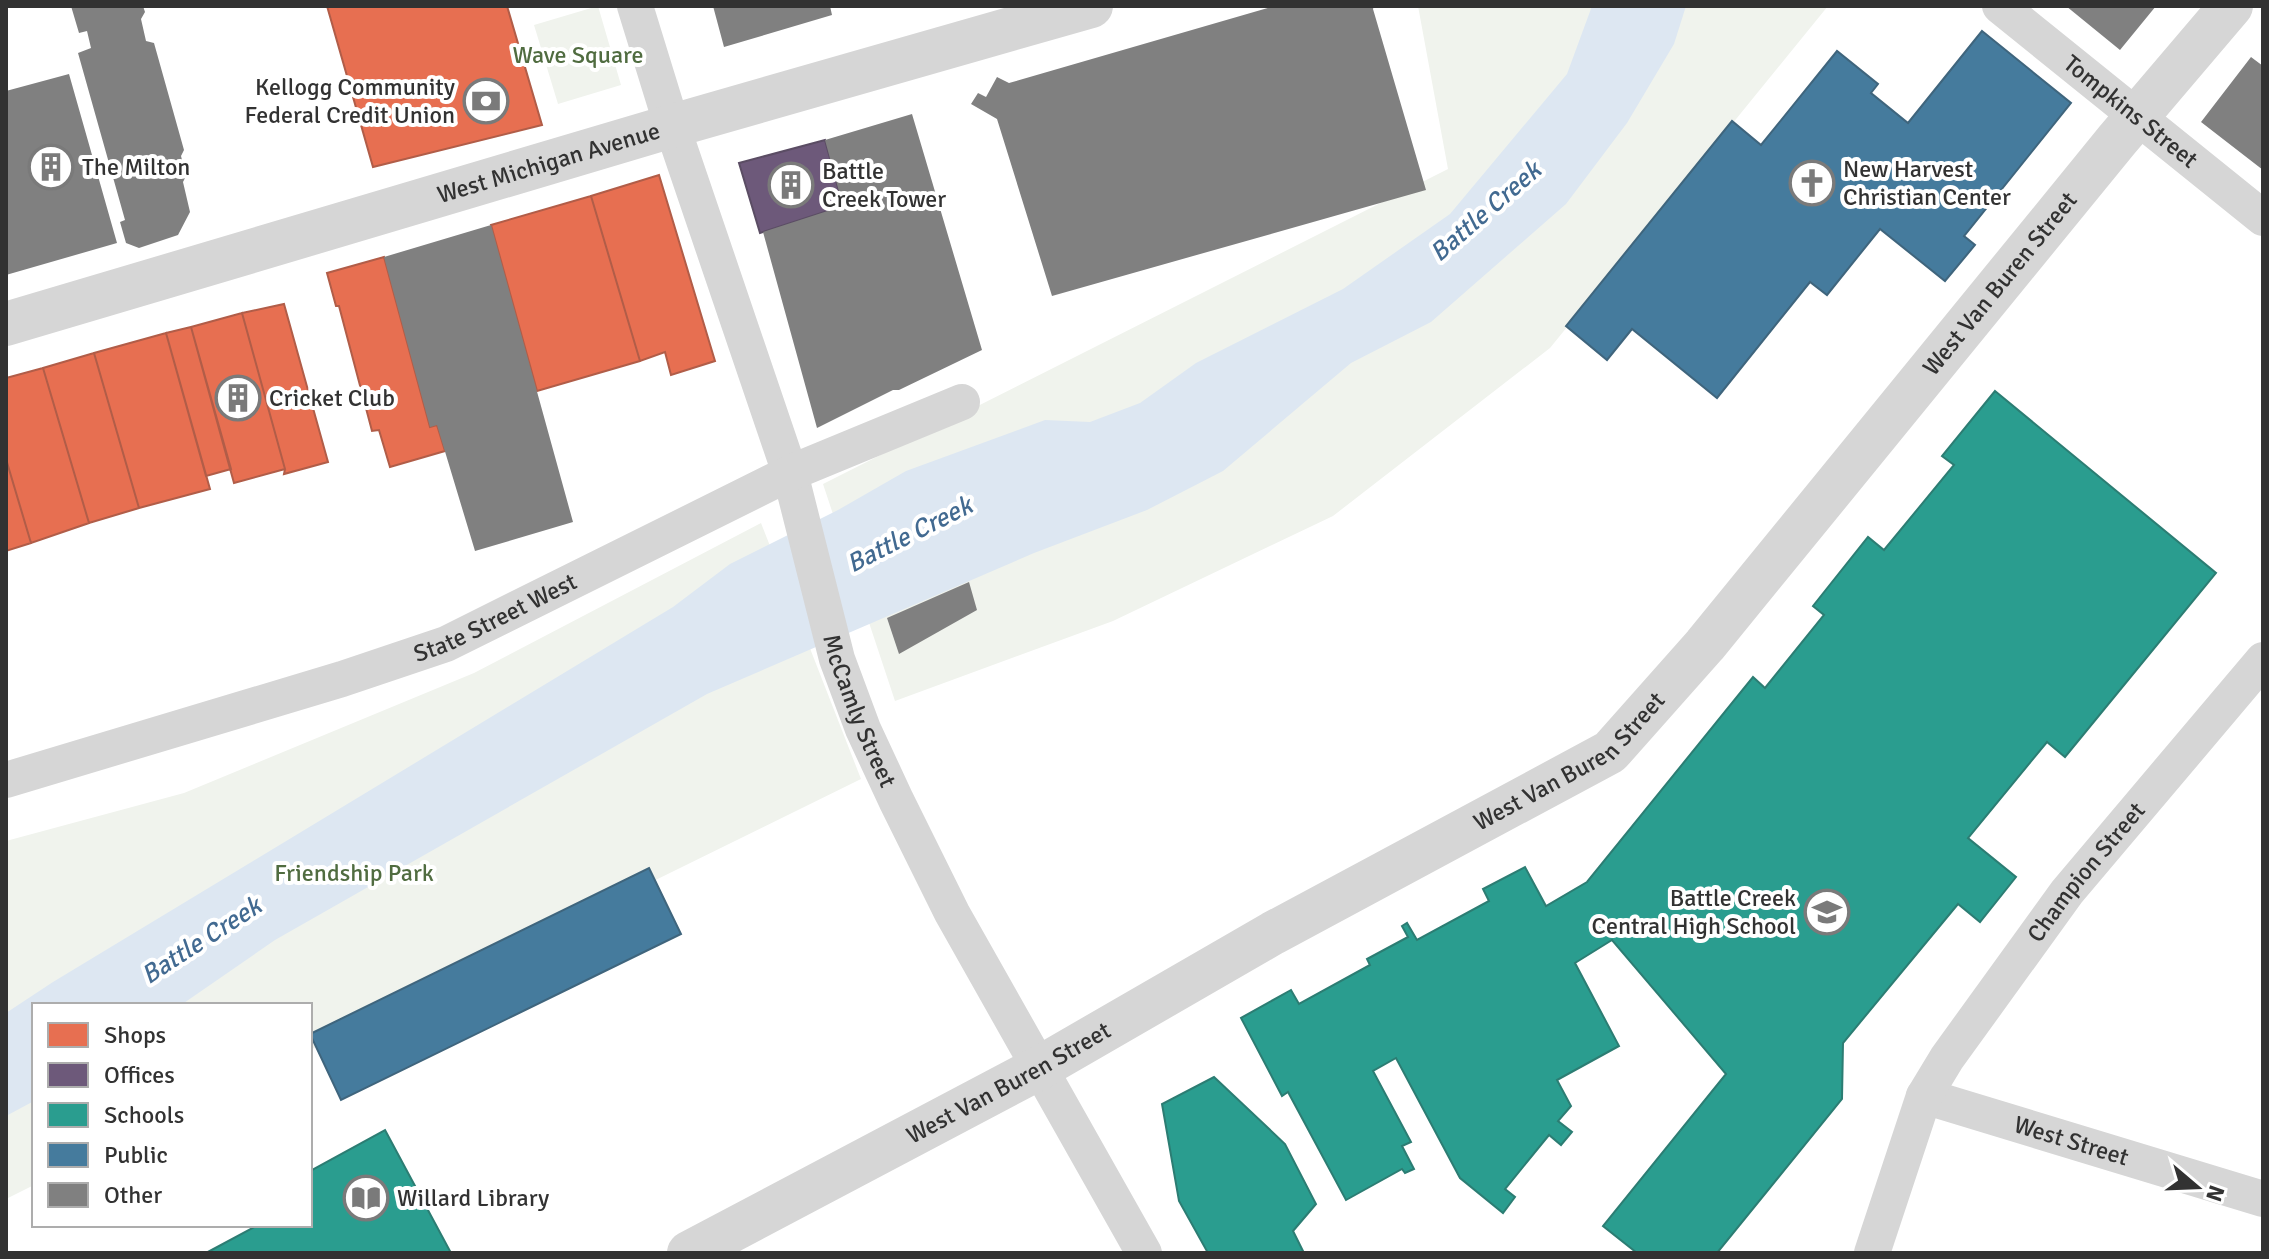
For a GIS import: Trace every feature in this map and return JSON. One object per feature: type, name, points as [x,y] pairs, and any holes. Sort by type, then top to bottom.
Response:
[{"type":"street","name":"McCamly Street","points":[[635,6],[794,489],[837,659],[863,729],[952,913],[1144,1253]]},
{"type":"street","name":"West Michigan Avenue","points":[[6,324],[672,126],[1091,6]]},
{"type":"street","name":"Tompkins Street","points":[[2000,6],[2263,218]]},
{"type":"street","name":"West Van Buren Street","points":[[689,1253],[1041,1067],[1273,933],[1610,752],[1705,645],[2231,6]]},
{"type":"street","name":"State Street West","points":[[6,780],[342,679],[446,644],[794,489],[962,402]]},
{"type":"street","name":"Champion Street","points":[[1872,1253],[1924,1096],[1947,1058],[2067,892],[2263,660]]},
{"type":"street","name":"West Street","points":[[1924,1096],[2263,1199]]},
{"type":"green space","name":"Wave Square","points":[[598,6],[621,85],[558,104],[534,25]]},
{"type":"green space","points":[[1418,6],[1828,6],[1550,348],[1333,516],[1113,621],[895,701],[823,484],[1448,169]]},
{"type":"green space","name":"Friendship Park","points":[[761,523],[861,779],[312,1049],[312,1003],[32,1003],[32,1186],[6,1199],[6,841],[184,793],[474,673]]},
{"type":"water","name":"Battle Creek","points":[[1592,6],[1686,6],[1674,44],[1627,123],[1566,204],[1431,322],[1351,363],[1223,471],[1147,510],[1034,553],[707,694],[275,940],[184,1003],[32,1003],[32,1102],[6,1116],[6,1013],[673,607],[730,564],[838,510],[906,471],[1045,420],[1090,422],[1140,403],[1196,363],[1343,289],[1450,214],[1567,74]]},
{"type":"building: Shops","points":[[327,6],[507,6],[542,125],[373,167]]},
{"type":"building: Shops","points":[[659,175],[715,361],[671,375],[665,352],[640,361],[591,196]]},
{"type":"building: Shops","points":[[591,196],[640,361],[537,391],[491,225]]},
{"type":"building: Shops","points":[[384,257],[430,427],[437,425],[445,451],[390,467],[379,430],[372,431],[339,306],[336,306],[327,273]]},
{"type":"building: Shops","points":[[284,304],[328,462],[284,474],[242,313]]},
{"type":"building: Shops","name":"Cricket Club","points":[[242,313],[285,469],[234,483],[191,327]]},
{"type":"building: Shops","points":[[191,327],[231,469],[206,476],[166,333]]},
{"type":"building: Shops","points":[[166,333],[210,489],[139,508],[94,353]]},
{"type":"building: Shops","points":[[94,353],[139,508],[89,523],[43,368]]},
{"type":"building: Shops","points":[[43,368],[89,523],[31,543],[6,459],[6,378]]},
{"type":"building: Shops","points":[[6,459],[31,543],[6,551]]},
{"type":"building: Offices","name":"Battle Creek Tower","points":[[825,140],[843,206],[760,233],[739,163]]},
{"type":"building: Schools","points":[[1995,391],[2216,573],[2065,757],[2047,742],[1968,838],[2016,877],[1980,922],[1958,904],[1843,1043],[1842,1099],[1717,1253],[1637,1253],[1603,1226],[1726,1074],[1612,940],[1575,963],[1619,1046],[1557,1080],[1571,1106],[1558,1121],[1572,1132],[1561,1145],[1549,1135],[1505,1189],[1515,1197],[1503,1213],[1460,1178],[1396,1058],[1373,1071],[1411,1142],[1402,1146],[1414,1169],[1405,1173],[1402,1169],[1346,1200],[1288,1092],[1282,1096],[1241,1018],[1291,990],[1299,1004],[1370,965],[1367,959],[1408,937],[1402,926],[1407,923],[1417,940],[1489,901],[1483,889],[1525,867],[1546,906],[1587,882],[1753,677],[1765,688],[1824,615],[1813,606],[1868,537],[1884,550],[1954,465],[1942,456]]},
{"type":"building: Schools","points":[[1214,1077],[1285,1144],[1316,1204],[1293,1231],[1304,1253],[1208,1253],[1179,1201],[1162,1104]]},
{"type":"building: Schools","name":"Willard Library","points":[[385,1130],[451,1253],[206,1253],[254,1227],[312,1227],[312,1170]]},
{"type":"building: Public","points":[[1982,31],[2071,103],[1964,236],[1975,245],[1945,281],[1880,229],[1827,295],[1810,282],[1717,398],[1632,329],[1607,360],[1566,326],[1732,121],[1761,145],[1837,51],[1878,84],[1871,93],[1908,123]]},
{"type":"building: Public","points":[[649,868],[681,934],[341,1100],[312,1033]]},
{"type":"building: Other","points":[[71,6],[143,6],[145,12],[141,19],[146,41],[154,43],[184,150],[181,156],[186,176],[183,182],[190,212],[178,235],[139,248],[126,243],[120,222],[125,220],[78,53],[91,48],[87,31],[79,33]]},
{"type":"building: Other","points":[[713,6],[830,6],[832,15],[724,47]]},
{"type":"building: Other","points":[[1275,6],[1374,6],[1426,190],[1052,296],[997,119],[971,104],[978,93],[986,97],[997,77],[1009,83]]},
{"type":"building: Other","points":[[2066,6],[2156,6],[2120,50]]},
{"type":"building: Other","points":[[2251,57],[2263,66],[2263,170],[2201,122]]},
{"type":"building: Other","name":"The Milton","points":[[69,74],[117,243],[6,275],[6,91]]},
{"type":"building: Other","points":[[912,114],[982,350],[817,428],[763,232],[843,206],[825,140]]},
{"type":"building: Other","points":[[491,225],[573,522],[475,551],[437,425],[430,427],[384,257]]},
{"type":"building: Other","points":[[969,582],[977,610],[899,654],[887,618]]},
{"type":"place","name":"Kellogg Community Federal Credit Union","points":[[486,101]]},
{"type":"place","name":"The Milton","points":[[51,167]]},
{"type":"place","name":"New Harvest Christian Center","points":[[1812,183]]},
{"type":"place","name":"Battle Creek Tower","points":[[791,185]]},
{"type":"place","name":"Cricket Club","points":[[238,398]]},
{"type":"place","name":"Battle Creek Central High School","points":[[1827,912]]},
{"type":"place","name":"Willard Library","points":[[366,1198]]}]
